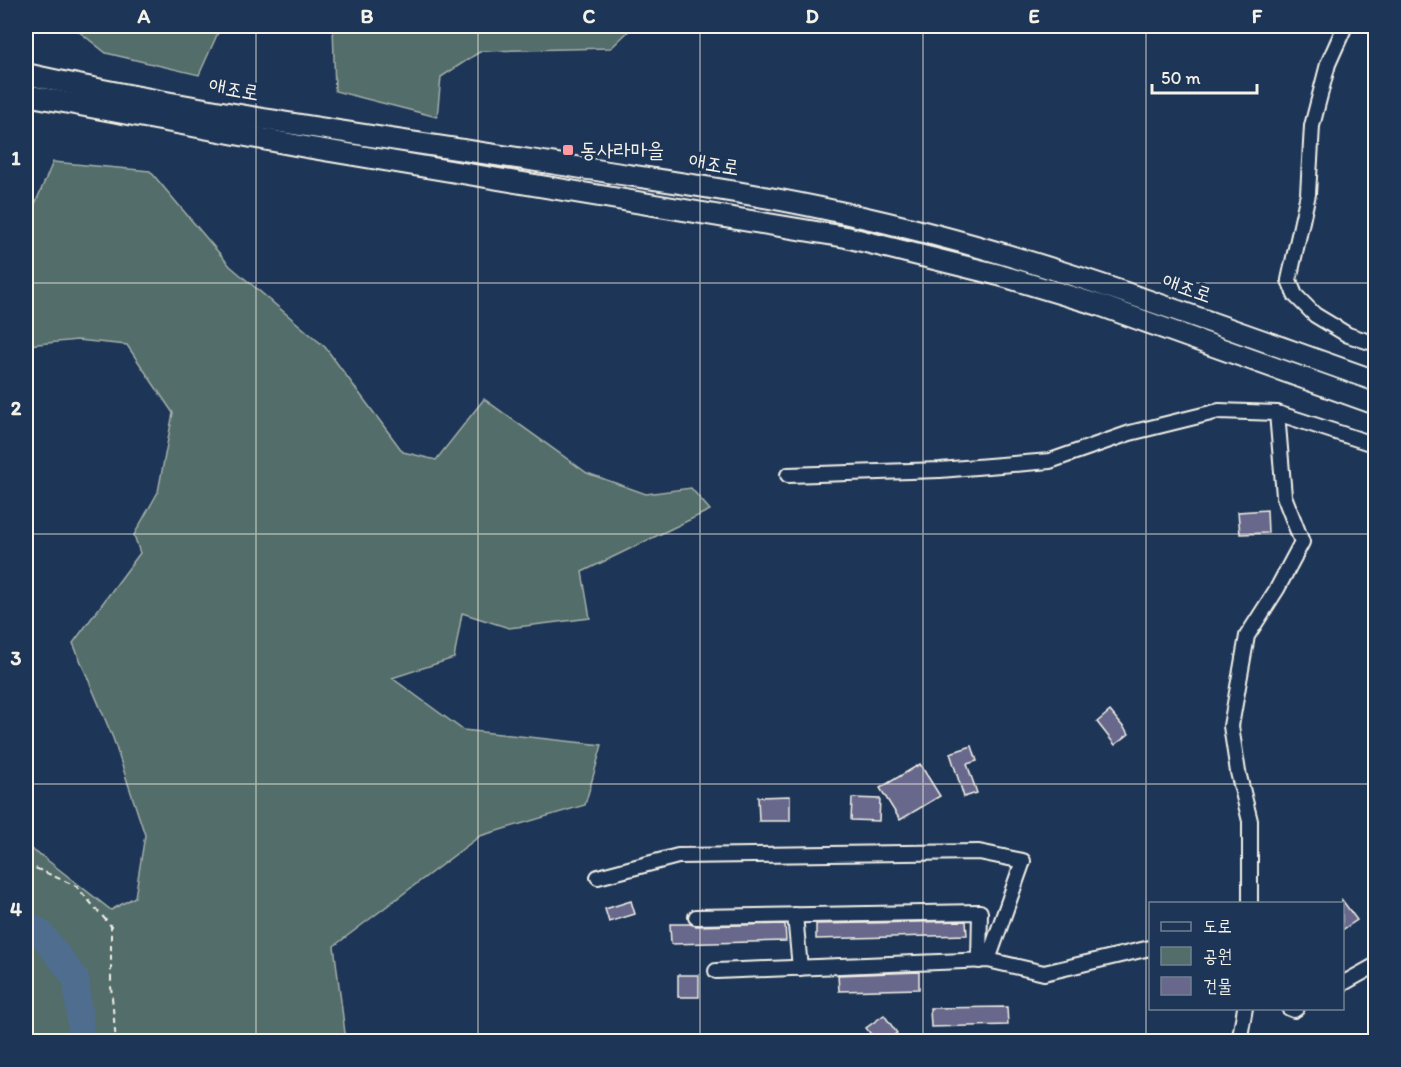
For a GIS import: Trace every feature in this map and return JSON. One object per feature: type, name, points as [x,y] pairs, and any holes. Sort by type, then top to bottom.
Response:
[{"type":"street","points":[[1345,26],[1328,64],[1312,126],[1308,194],[1289,280],[1295,295],[1315,315],[1348,335],[1376,344]]},
{"type":"street","name":"애조로","points":[[26,74],[311,127],[764,196],[847,213],[1106,285],[1376,381]]},
{"type":"street","points":[[26,95],[64,104],[306,147],[846,237],[999,275],[1099,305],[1376,404]]},
{"type":"street","points":[[788,475],[940,470],[1050,461],[1131,433],[1219,411],[1277,413],[1376,445]]},
{"type":"street","points":[[1250,902],[1250,822],[1238,772],[1231,726],[1246,636],[1277,589],[1302,542],[1284,496],[1277,413]]},
{"type":"street","points":[[598,877],[678,856],[979,852],[1023,861],[983,960]]},
{"type":"street","points":[[696,917],[980,912],[983,960]]},
{"type":"street","points":[[795,915],[801,968]]},
{"type":"street","points":[[716,971],[983,960],[1044,973],[1149,948]]},
{"type":"street","points":[[1344,983],[1376,965]]},
{"type":"street","points":[[1239,1041],[1245,1010]]},
{"type":"path","points":[[26,864],[76,886],[111,926],[111,986],[116,1041]]},
{"type":"green space","points":[[72,26],[221,26],[199,75],[106,53]]},
{"type":"green space","points":[[333,26],[634,26],[611,48],[481,51],[441,77],[437,117],[335,91]]},
{"type":"green space","points":[[53,162],[150,171],[230,266],[325,347],[403,452],[436,460],[484,399],[587,473],[646,494],[691,488],[710,510],[582,572],[590,618],[509,628],[462,613],[454,658],[392,678],[463,730],[602,745],[585,805],[480,836],[334,946],[346,1041],[26,1041],[26,846],[111,910],[135,897],[145,835],[113,738],[73,643],[140,553],[134,535],[158,492],[173,413],[127,345],[77,340],[28,345],[26,348],[26,225]]},
{"type":"building","points":[[1267,510],[1268,533],[1240,534],[1238,512]]},
{"type":"building","points":[[1110,711],[1129,734],[1115,745],[1097,722]]},
{"type":"building","points":[[972,746],[977,761],[967,764],[977,793],[964,797],[950,753]]},
{"type":"building","points":[[920,764],[940,796],[900,820],[880,788]]},
{"type":"building","points":[[790,796],[790,821],[759,821],[758,797]]},
{"type":"building","points":[[852,798],[880,799],[879,821],[851,820]]},
{"type":"building","points":[[631,901],[635,914],[609,922],[605,909]]},
{"type":"building","points":[[1344,903],[1357,920],[1344,929]]},
{"type":"building","points":[[966,921],[967,935],[816,939],[816,924]]},
{"type":"building","points":[[670,924],[696,926],[785,924],[786,941],[671,944]]},
{"type":"building","points":[[919,972],[919,989],[839,991],[838,975]]},
{"type":"building","points":[[678,975],[699,975],[699,997],[678,997]]},
{"type":"building","points":[[1007,1007],[1008,1025],[931,1027],[930,1008]]},
{"type":"building","points":[[884,1015],[897,1033],[885,1041],[876,1041],[866,1028]]},
{"type":"waterway","points":[[26,924],[40,932],[76,979],[82,1042]]},
{"type":"place","name":"동사라마을","points":[[568,150]]}]
